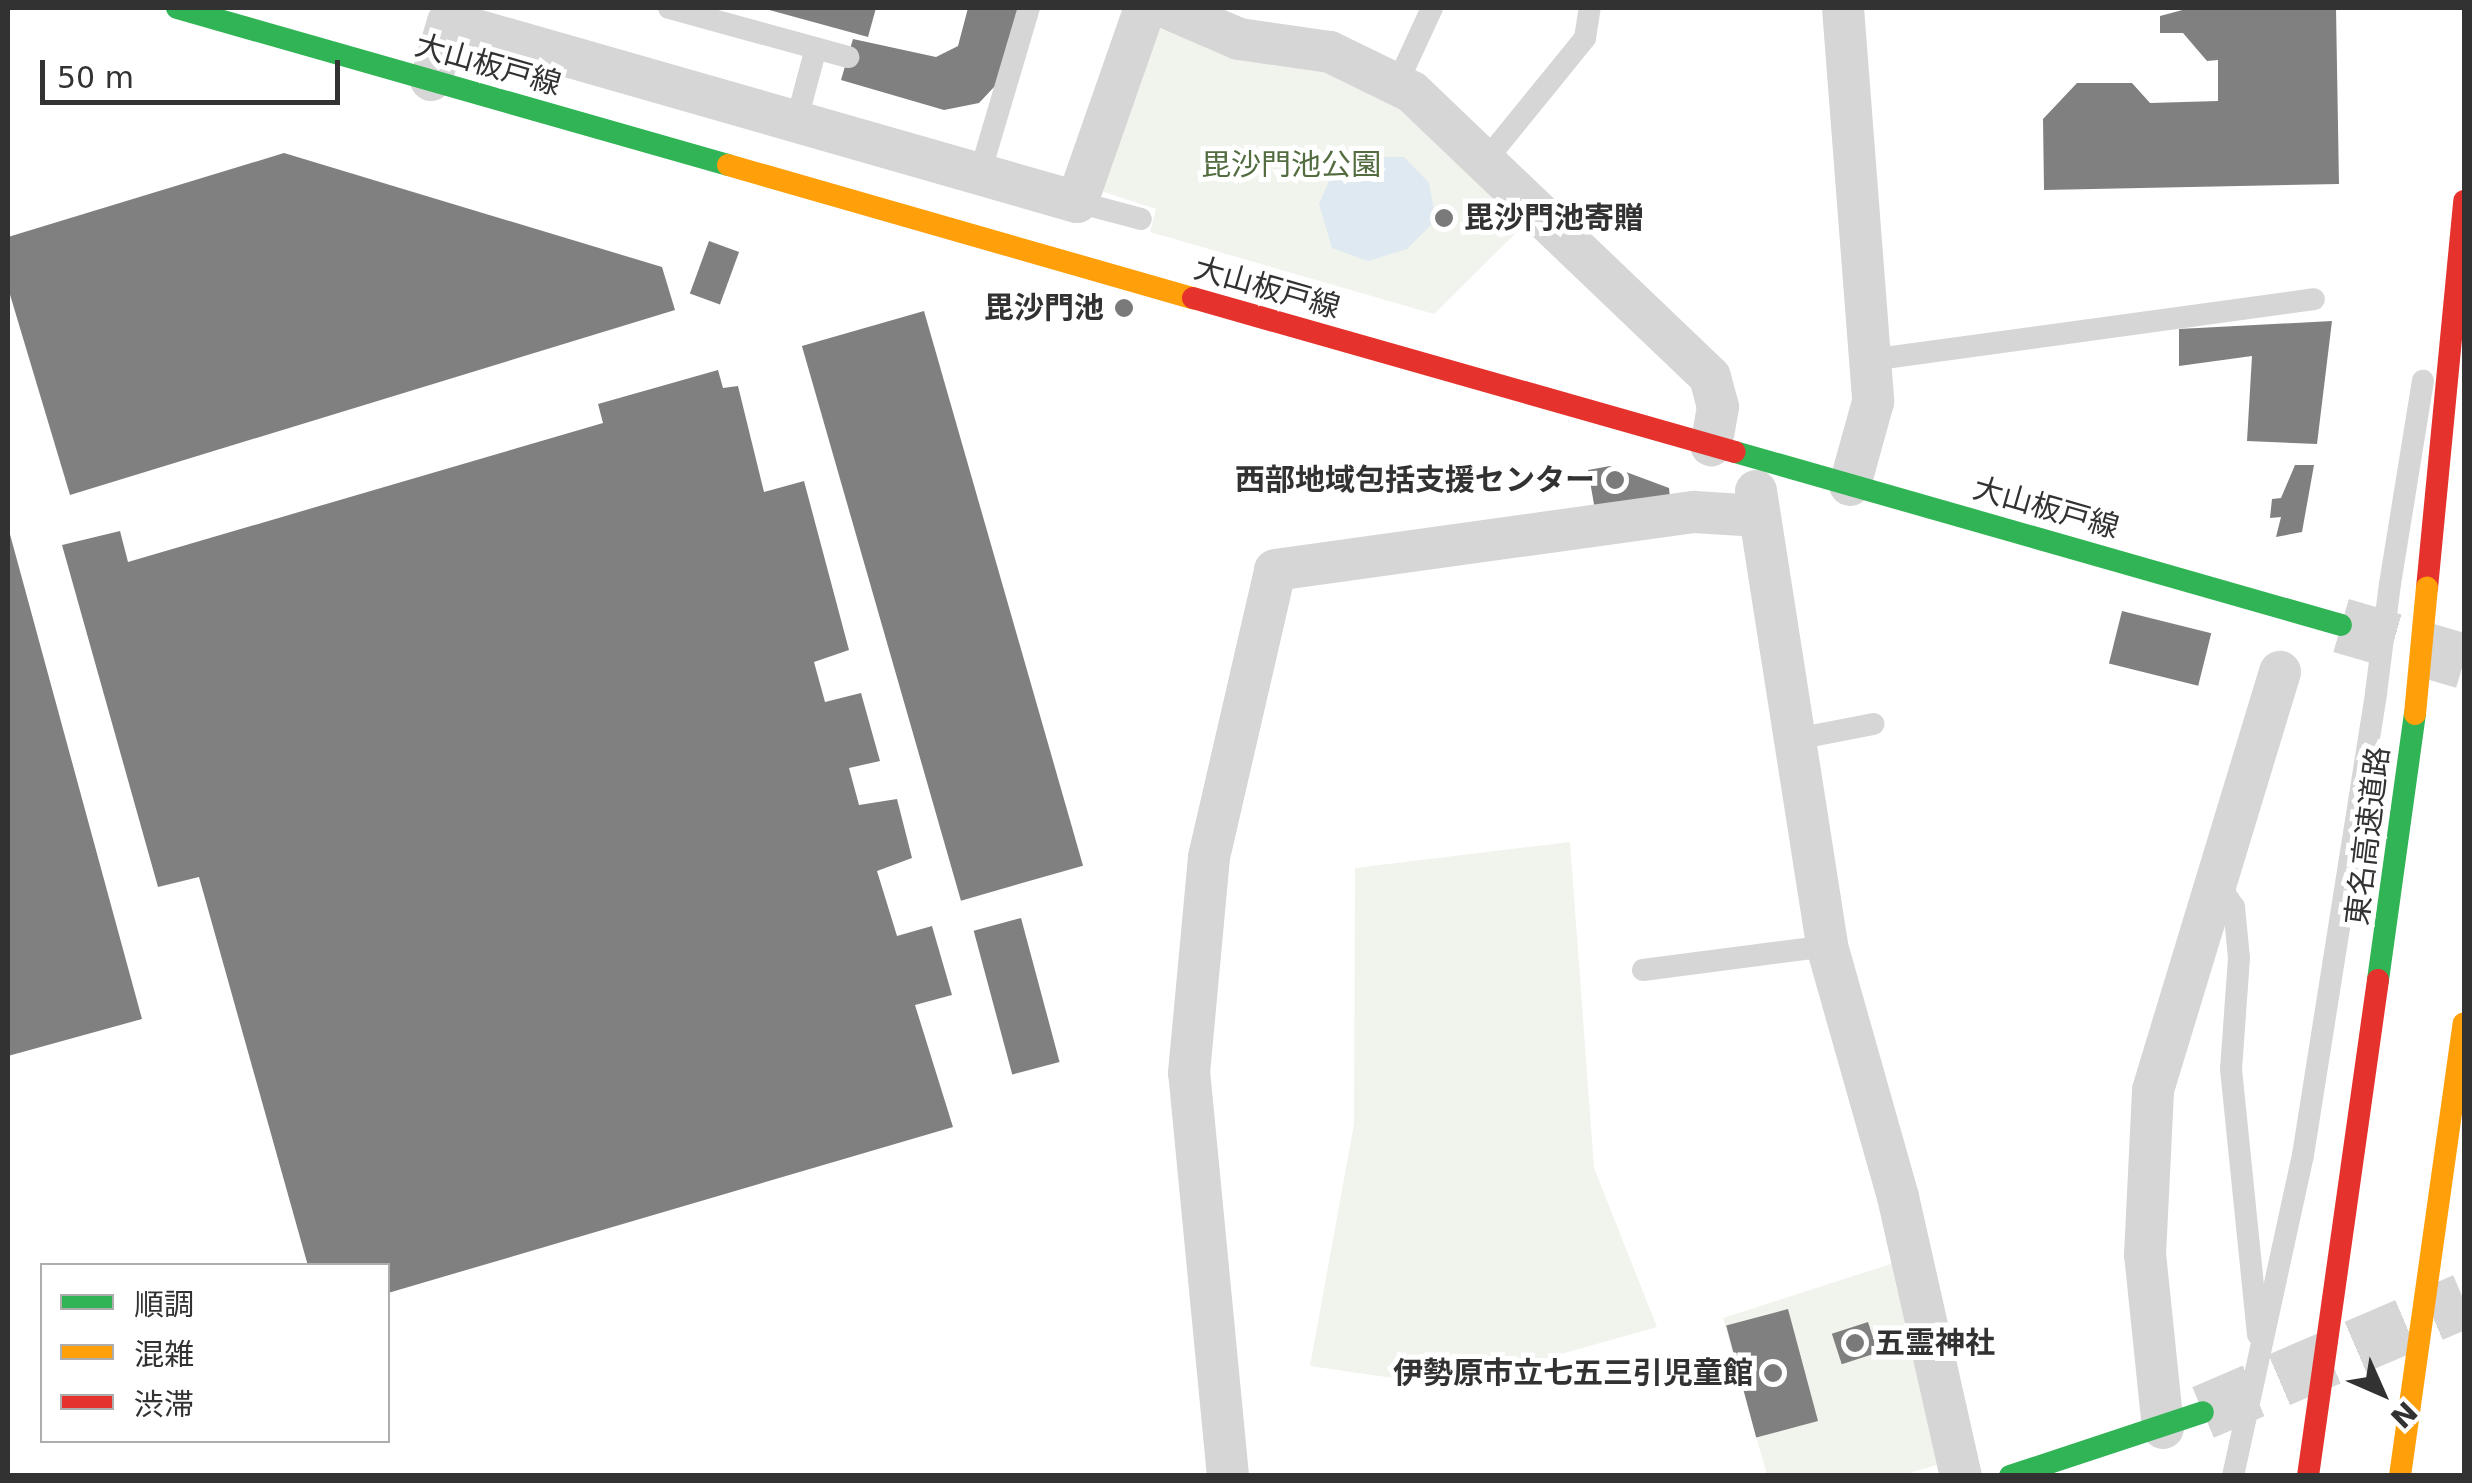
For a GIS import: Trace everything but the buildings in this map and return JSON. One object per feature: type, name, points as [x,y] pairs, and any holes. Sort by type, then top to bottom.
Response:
[{"type":"main road","name":"大山板戸線","points":[[177,8],[2341,624]]},
{"type":"main road","name":"東名高速道路","points":[[2308,1476],[2414,714],[2464,201]]},
{"type":"main road","points":[[2400,1476],[2464,1024]]},
{"type":"main road","points":[[2010,1476],[2203,1412]]},
{"type":"street","points":[[431,80],[448,22],[1077,202],[1145,8]]},
{"type":"street","points":[[1167,8],[1240,39],[1330,52],[1396,86],[1486,160],[1710,376],[1730,450],[1759,516],[1827,946],[1898,1197],[1961,1476]]},
{"type":"street","points":[[1843,8],[1873,402],[1850,485]]},
{"type":"street","points":[[1228,1476],[1189,1073],[1209,857],[1275,570],[1694,512],[1759,516]]},
{"type":"street","points":[[2163,1428],[2146,1255],[2153,1090],[2178,990],[2219,885],[2280,672]]},
{"type":"lane","points":[[669,8],[848,57]]},
{"type":"lane","points":[[980,174],[1029,8]]},
{"type":"lane","points":[[1396,86],[1432,8]]},
{"type":"lane","points":[[1486,160],[1585,38],[1590,8]]},
{"type":"lane","points":[[796,119],[816,48]]},
{"type":"lane","points":[[2232,1476],[2303,1154],[2376,693],[2400,490],[2464,182]]},
{"type":"lane","points":[[1077,202],[1141,219]]},
{"type":"lane","points":[[1870,360],[2314,299]]},
{"type":"lane","points":[[1792,740],[1873,724]]},
{"type":"lane","points":[[2219,885],[2234,907],[2239,958],[2232,1069],[2260,1358]]},
{"type":"lane","points":[[1644,970],[1827,946]]},
{"type":"green space","name":"毘沙門池公園","points":[[1154,27],[1322,65],[1405,100],[1529,220],[1434,314],[1150,232],[1156,209],[1104,192],[1097,176]]},
{"type":"green space","points":[[1570,842],[1594,1168],[1657,1327],[1536,1361],[1407,1380],[1310,1366],[1354,1124],[1355,868]]},
{"type":"green space","points":[[1897,1262],[1946,1462],[1903,1475],[1767,1475],[1723,1318]]},
{"type":"shaded area","points":[[1354,157],[1404,157],[1429,183],[1436,220],[1407,249],[1368,261],[1332,248],[1319,204],[1332,174]]},
{"type":"tunnel","points":[[2341,625],[2464,661]]},
{"type":"tunnel","points":[[2203,1412],[2464,1300]]},
{"type":"traffic: fast","points":[[177,8],[728,165]]},
{"type":"traffic: fast","points":[[1735,452],[2341,625]]},
{"type":"traffic: fast","points":[[2378,980],[2415,714]]},
{"type":"traffic: fast","points":[[2010,1476],[2203,1412]]},
{"type":"traffic: slow","points":[[728,165],[1193,298]]},
{"type":"traffic: slow","points":[[2415,714],[2427,588]]},
{"type":"traffic: slow","points":[[2400,1476],[2464,1023]]},
{"type":"traffic: jam","points":[[2427,588],[2464,201]]},
{"type":"traffic: jam","points":[[1193,298],[1735,452]]},
{"type":"traffic: jam","points":[[2308,1476],[2378,980]]},
{"type":"place","name":"毘沙門池寄贈","points":[[1444,218]]},
{"type":"place","name":"毘沙門池","points":[[1124,308]]},
{"type":"place","name":"西部地域包括支援センター","points":[[1615,480]]},
{"type":"place","name":"五霊神社","points":[[1855,1343]]},
{"type":"place","name":"伊勢原市立七五三引児童館","points":[[1773,1373]]}]
